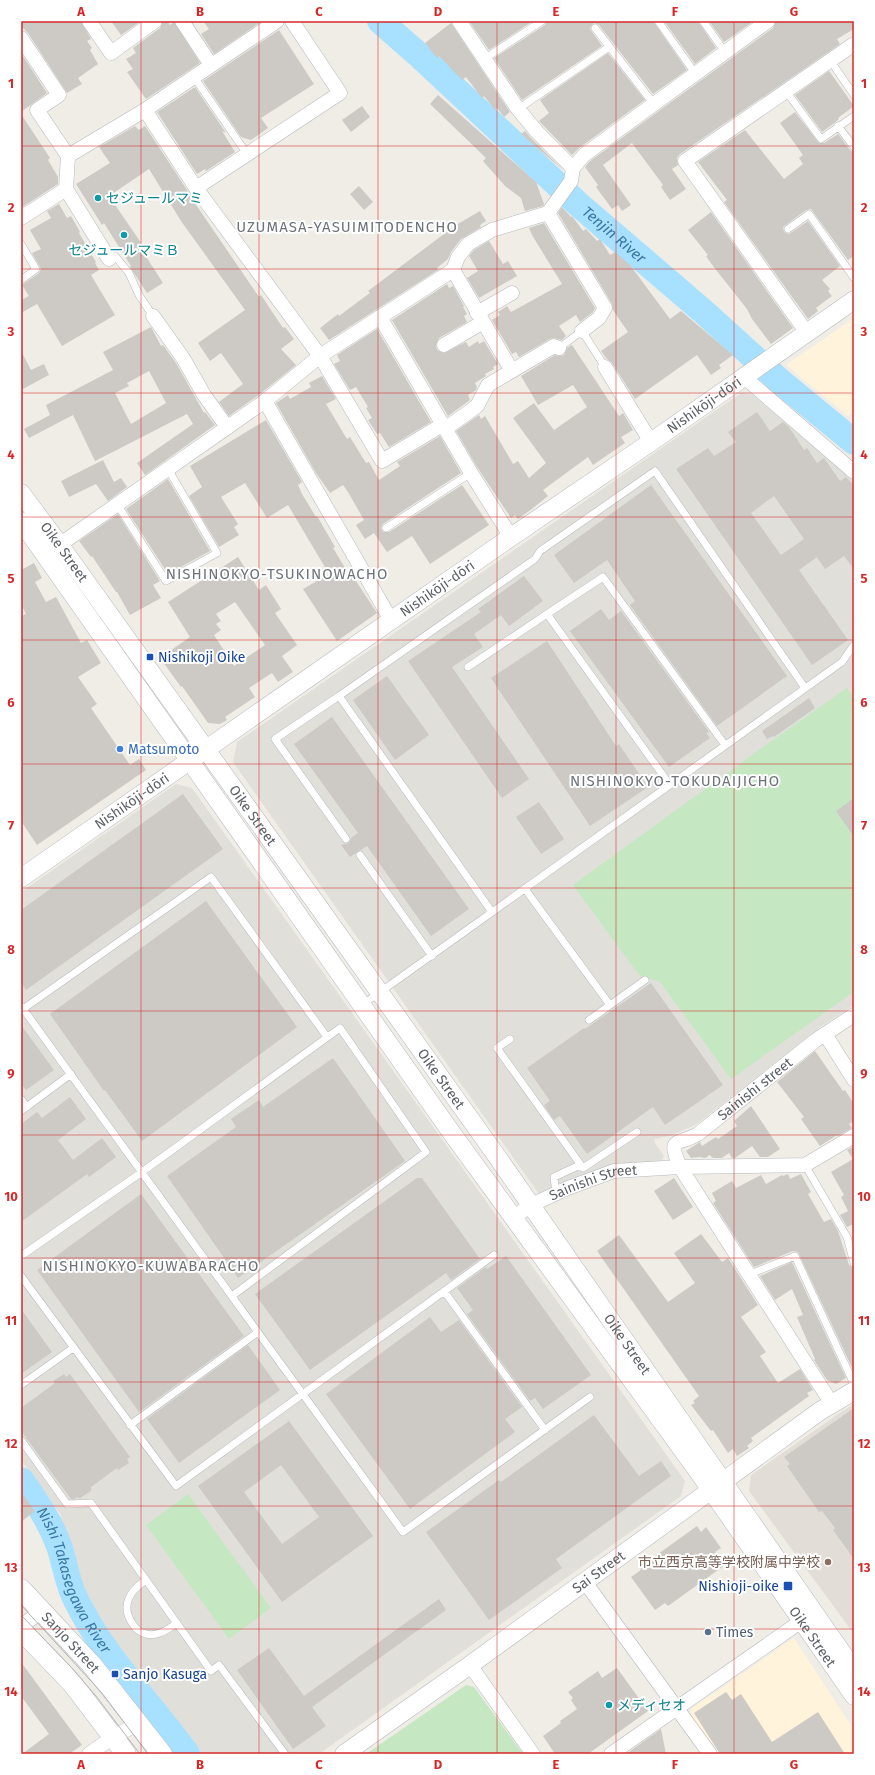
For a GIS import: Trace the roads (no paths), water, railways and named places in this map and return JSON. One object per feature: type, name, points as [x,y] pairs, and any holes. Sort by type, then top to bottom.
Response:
[{"type":"main road","name":"Sanjo Street","points":[[21,1589],[92,1665],[139,1722],[162,1754]]},
{"type":"main road","name":"Sanjo Street","points":[[21,1630],[72,1683],[126,1754]]},
{"type":"street","points":[[89,21],[111,53],[155,21]]},
{"type":"street","points":[[182,21],[212,65]]},
{"type":"street","points":[[68,156],[144,110],[277,21]]},
{"type":"street","points":[[196,188],[340,93],[292,21]]},
{"type":"street","points":[[459,21],[483,60],[518,109],[572,174]]},
{"type":"street","points":[[44,555],[227,428],[264,401],[320,356],[453,270],[458,257],[468,244],[492,230],[548,213],[584,154],[768,21]]},
{"type":"street","points":[[21,38],[59,95],[37,110],[68,156],[66,189],[109,259]]},
{"type":"street","points":[[807,333],[685,161],[854,44]]},
{"type":"street","points":[[144,110],[196,188],[320,356],[382,461],[444,427],[477,406],[488,385],[554,346],[559,348]]},
{"type":"street","points":[[21,218],[66,189]]},
{"type":"street","points":[[548,213],[606,308],[599,318],[582,331]]},
{"type":"street","points":[[453,270],[512,371]]},
{"type":"street","points":[[444,345],[512,293]]},
{"type":"street","name":"Nishikōji-dōri","points":[[21,878],[190,759],[651,442],[854,300]]},
{"type":"street","points":[[153,316],[183,358],[204,395],[227,428]]},
{"type":"street","points":[[380,317],[471,473],[512,537]]},
{"type":"street","points":[[605,367],[651,442]]},
{"type":"street","points":[[748,373],[854,472]]},
{"type":"street","points":[[264,401],[391,620]]},
{"type":"street","name":"Oike Street","points":[[21,493],[27,526],[44,555],[190,759],[362,1005],[513,1218],[717,1486],[854,1670]]},
{"type":"street","name":"Oike Street","points":[[27,526],[59,544],[531,1205],[854,1696]]},
{"type":"street","name":"Sainishi street","points":[[680,1167],[673,1151],[674,1145],[680,1140],[691,1138],[698,1134],[825,1034],[854,1015]]},
{"type":"street","points":[[825,1034],[854,1080]]},
{"type":"street","points":[[805,1165],[854,1136]]},
{"type":"street","name":"Sainishi Street","points":[[513,1218],[531,1205],[614,1171],[680,1167],[805,1165]]},
{"type":"street","points":[[680,1167],[832,1404]]},
{"type":"street","name":"Sai Street","points":[[344,1754],[470,1666],[832,1404],[854,1391]]},
{"type":"street","points":[[585,1582],[710,1754]]},
{"type":"street","points":[[21,1626],[41,1612]]},
{"type":"street","points":[[611,1754],[803,1620]]},
{"type":"street","points":[[470,1666],[533,1754]]},
{"type":"street","points":[[89,1754],[113,1737],[139,1722]]},
{"type":"lane","points":[[483,60],[542,21]]},
{"type":"lane","points":[[658,21],[695,73]]},
{"type":"lane","points":[[703,21],[725,52]]},
{"type":"lane","points":[[595,28],[653,103]]},
{"type":"lane","points":[[518,109],[609,47]]},
{"type":"lane","points":[[830,60],[854,95]]},
{"type":"lane","points":[[194,77],[247,154]]},
{"type":"lane","points":[[786,91],[821,139],[854,116]]},
{"type":"lane","points":[[838,126],[854,147]]},
{"type":"lane","points":[[788,229],[810,214],[854,278]]},
{"type":"lane","points":[[21,244],[36,269],[21,280]]},
{"type":"lane","points":[[109,259],[115,256],[129,273],[139,295],[153,316]]},
{"type":"lane","points":[[559,348],[582,331],[605,367]]},
{"type":"lane","points":[[117,504],[166,581],[217,552],[168,469]]},
{"type":"lane","points":[[346,839],[275,739],[439,627],[535,559],[540,551],[655,471],[805,688]]},
{"type":"lane","points":[[386,528],[471,473]]},
{"type":"lane","points":[[468,668],[603,577],[726,745]]},
{"type":"lane","points":[[547,614],[670,785]]},
{"type":"lane","points":[[362,1005],[842,662],[854,645]]},
{"type":"lane","points":[[339,696],[492,912]]},
{"type":"lane","points":[[360,855],[432,956]]},
{"type":"lane","points":[[328,1037],[211,877],[22,1008],[403,1532],[590,1397]]},
{"type":"lane","points":[[525,889],[610,1005]]},
{"type":"lane","points":[[589,1020],[645,980]]},
{"type":"lane","points":[[21,1256],[142,1172],[340,1028],[426,1152],[232,1296]]},
{"type":"lane","points":[[510,1039],[496,1048],[583,1168],[637,1132]]},
{"type":"lane","points":[[21,1099],[24,1109],[71,1074]]},
{"type":"lane","points":[[556,1194],[554,1177],[580,1165]]},
{"type":"lane","points":[[805,1165],[846,1237],[854,1263]]},
{"type":"lane","points":[[21,1276],[176,1486],[494,1255]]},
{"type":"lane","points":[[750,1274],[795,1256],[854,1384]]},
{"type":"lane","points":[[444,1291],[545,1430]]},
{"type":"lane","points":[[130,1425],[258,1332]]},
{"type":"lane","points":[[21,1385],[73,1348]]},
{"type":"lane","points":[[21,1440],[67,1504],[91,1503],[211,1670],[219,1665],[285,1754]]},
{"type":"lane","points":[[146,1580],[136,1587],[129,1596],[126,1607],[129,1618],[135,1629],[146,1634],[157,1634],[165,1631],[177,1623]]},
{"type":"waterway","name":"Tenjin River","points":[[380,21],[420,56],[578,204],[705,313],[781,382],[854,442]]},
{"type":"waterway","name":"Nishi Takasegawa River","points":[[21,1480],[51,1528],[59,1546],[72,1592],[86,1619],[99,1640],[127,1678],[187,1754]]},
{"type":"tram line","points":[[21,1605],[102,1693],[148,1754]]},
{"type":"tram line","points":[[21,1615],[70,1666],[96,1696],[140,1754]]},
{"type":"place","name":"セジュールマミ","points":[[98,198]]},
{"type":"place","name":"セジュールマミＢ","points":[[124,235]]},
{"type":"place","name":"Nishikoji Oike","points":[[150,657]]},
{"type":"place","name":"Matsumoto","points":[[120,749]]},
{"type":"place","name":"市立西京高等学校附属中学校","points":[[828,1562]]},
{"type":"place","name":"Nishioji-oike","points":[[788,1586]]},
{"type":"place","name":"Times","points":[[708,1632]]},
{"type":"place","name":"Sanjo Kasuga","points":[[115,1674]]},
{"type":"place","name":"メディセオ","points":[[609,1705]]},
{"type":"district","name":"UZUMASA-YASUIMITODENCHO","points":[[347,227]]},
{"type":"district","name":"NISHINOKYO-TSUKINOWACHO","points":[[277,574]]},
{"type":"district","name":"NISHINOKYO-TOKUDAIJICHO","points":[[675,781]]},
{"type":"district","name":"NISHINOKYO-KUWABARACHO","points":[[151,1266]]}]
